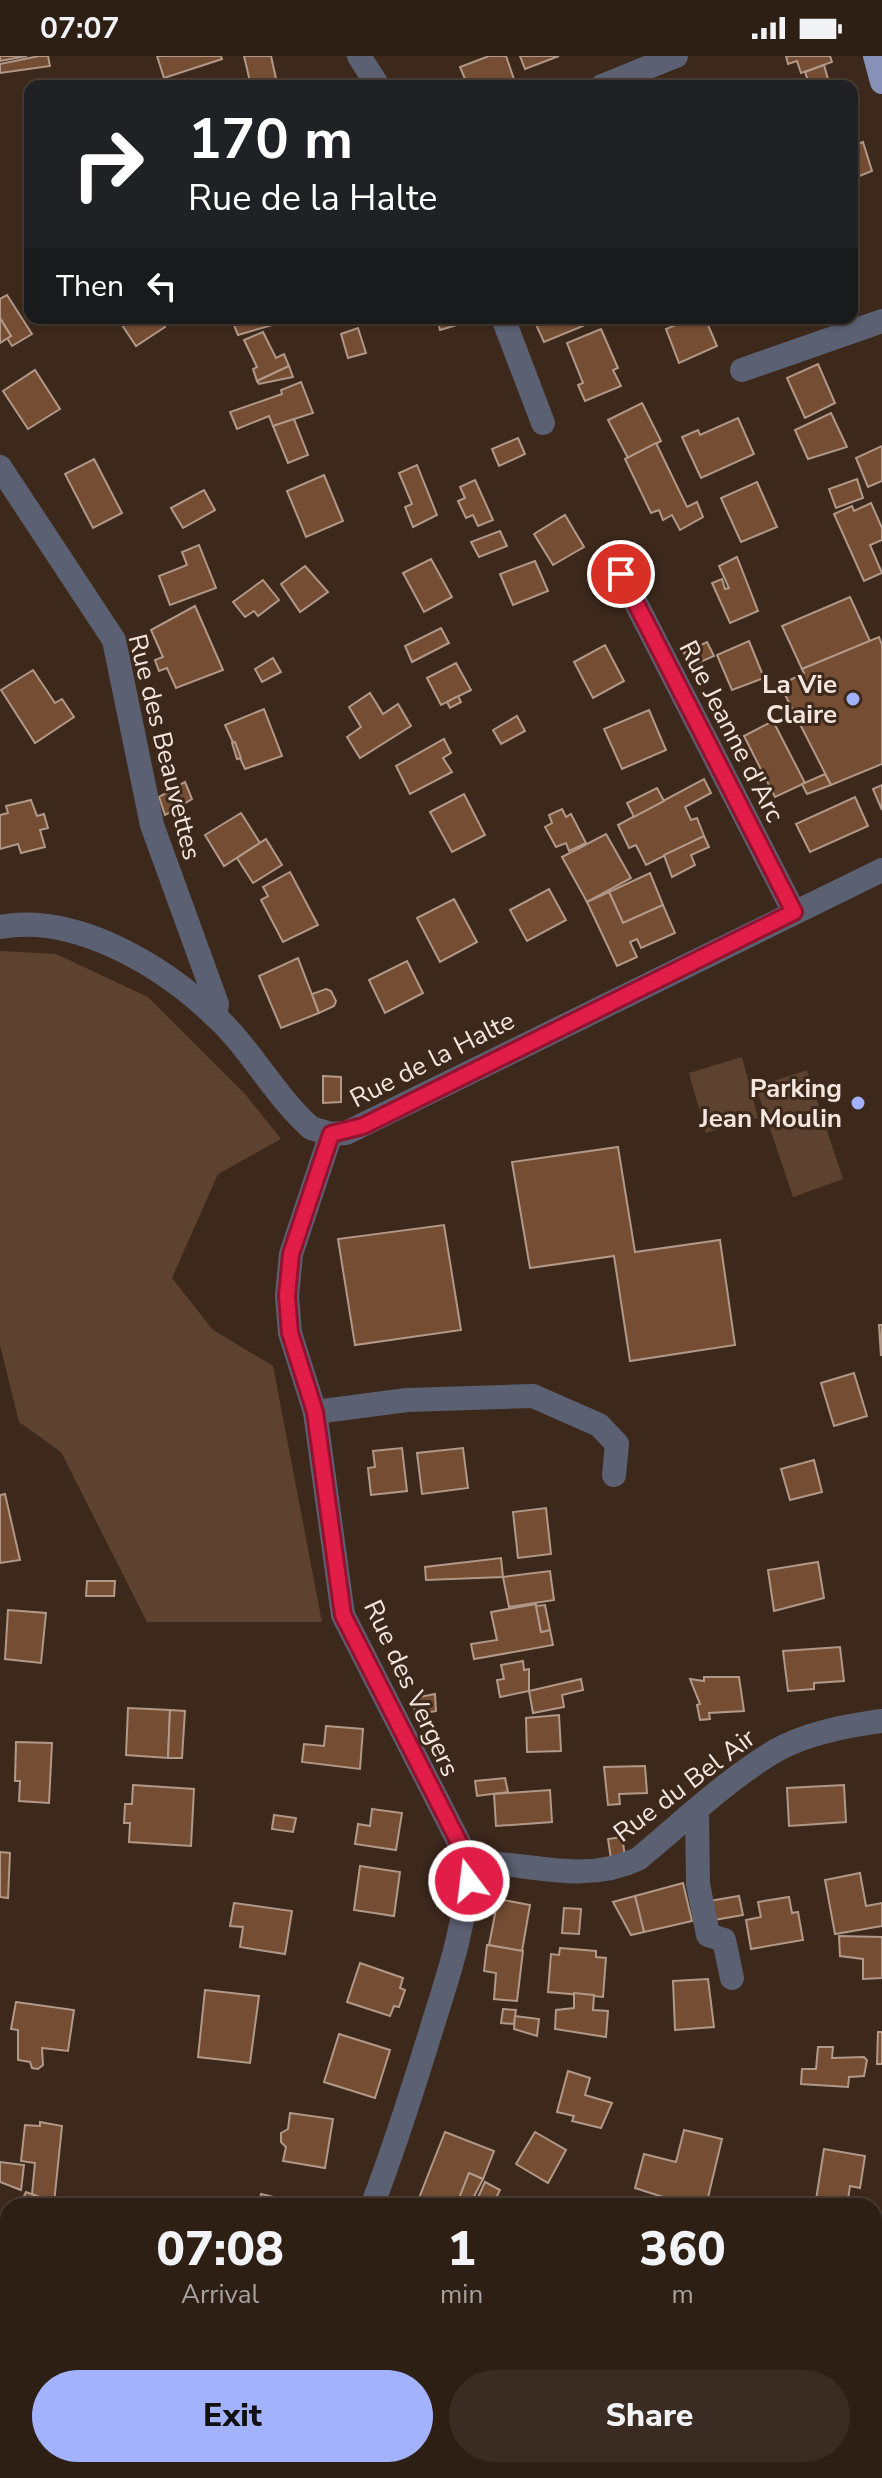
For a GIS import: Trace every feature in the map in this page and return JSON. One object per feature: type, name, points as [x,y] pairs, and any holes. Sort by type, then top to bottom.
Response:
[{"type":"main road","points":[[875,56],[882,82]]},
{"type":"street","points":[[359,56],[374,80]]},
{"type":"street","points":[[617,80],[676,56]]},
{"type":"street","points":[[742,370],[882,321]]},
{"type":"street","points":[[505,324],[543,423]]},
{"type":"street","name":"Rue des Beauvettes","points":[[0,467],[114,640],[152,825],[217,1004],[215,1016]]},
{"type":"street","name":"Rue Jeanne d'Arc","points":[[621,574],[794,912]]},
{"type":"street","name":"Rue de la Halte","points":[[0,927],[68,929],[104,941],[180,988],[215,1016],[298,1117],[311,1128],[331,1134],[363,1126],[882,870]]},
{"type":"street","name":"Rue des Vergers","points":[[331,1134],[307,1200],[288,1274],[290,1333],[315,1412],[343,1615],[469,1862],[468,1900],[455,1953],[398,2136],[375,2198]]},
{"type":"street","points":[[315,1412],[407,1400],[533,1396],[599,1425],[617,1444],[614,1475]]},
{"type":"street","name":"Rue du Bel Air","points":[[469,1862],[591,1874],[619,1868],[638,1859],[777,1750],[838,1727],[882,1721]]},
{"type":"street","points":[[697,1811],[698,1884],[708,1935],[724,1940],[732,1978]]},
{"type":"shaded area","points":[[0,951],[56,954],[148,997],[245,1094],[281,1139],[218,1174],[172,1278],[213,1330],[273,1366],[322,1622],[147,1622],[61,1452],[19,1422],[0,1345]]},
{"type":"shaded area","points":[[742,1057],[758,1118],[706,1133],[689,1073]]},
{"type":"shaded area","points":[[807,1070],[843,1179],[793,1197],[756,1087]]},
{"type":"building","points":[[0,56],[27,56],[0,61]]},
{"type":"building","points":[[48,56],[50,66],[0,73],[0,64]]},
{"type":"building","points":[[157,56],[221,56],[222,59],[164,78]]},
{"type":"building","points":[[244,56],[271,56],[276,80],[250,80]]},
{"type":"building","points":[[489,56],[506,56],[514,80],[465,80],[460,67]]},
{"type":"building","points":[[520,56],[559,56],[525,69]]},
{"type":"building","points":[[786,56],[830,56],[832,62],[801,73],[797,61],[788,64]]},
{"type":"building","points":[[824,65],[828,80],[808,80],[805,72]]},
{"type":"building","points":[[863,142],[872,171],[858,177],[858,144]]},
{"type":"building","points":[[7,295],[32,334],[12,346],[7,338],[11,336],[0,318],[0,299]]},
{"type":"building","points":[[0,318],[11,336],[0,343]]},
{"type":"building","points":[[121,324],[163,324],[165,327],[136,346]]},
{"type":"building","points":[[233,324],[276,324],[238,335]]},
{"type":"building","points":[[438,324],[460,324],[440,330]]},
{"type":"building","points":[[536,324],[582,324],[583,326],[544,342]]},
{"type":"building","points":[[678,324],[708,324],[717,346],[679,363],[666,329]]},
{"type":"building","points":[[358,328],[366,353],[348,358],[341,334]]},
{"type":"building","points":[[601,329],[618,368],[613,370],[621,386],[585,401],[578,385],[583,383],[567,343]]},
{"type":"building","points":[[263,332],[276,358],[284,354],[289,366],[257,381],[253,369],[257,367],[244,340]]},
{"type":"building","points":[[818,364],[835,403],[805,418],[787,378]]},
{"type":"building","points":[[289,366],[293,377],[259,384],[257,381]]},
{"type":"building","points":[[35,370],[60,409],[28,429],[3,391]]},
{"type":"building","points":[[301,382],[313,413],[273,426],[269,416],[237,429],[230,412],[282,394],[281,390]]},
{"type":"building","points":[[642,403],[661,441],[628,458],[608,420]]},
{"type":"building","points":[[831,413],[847,447],[808,459],[795,430]]},
{"type":"building","points":[[738,418],[754,454],[701,478],[682,437],[698,430],[700,435]]},
{"type":"building","points":[[294,419],[308,455],[288,463],[273,426]]},
{"type":"building","points":[[518,438],[525,454],[499,466],[492,449]]},
{"type":"building","points":[[656,443],[687,507],[697,502],[703,517],[680,530],[672,515],[663,520],[659,510],[651,513],[625,459]]},
{"type":"building","points":[[882,446],[882,481],[868,487],[856,458]]},
{"type":"building","points":[[94,459],[122,513],[93,528],[65,474]]},
{"type":"building","points":[[417,465],[437,515],[413,527],[405,507],[412,504],[399,473]]},
{"type":"building","points":[[324,475],[343,521],[306,537],[287,491]]},
{"type":"building","points":[[857,479],[863,498],[836,508],[829,489]]},
{"type":"building","points":[[475,480],[493,520],[478,526],[473,515],[466,518],[458,501],[465,498],[460,487]]},
{"type":"building","points":[[757,482],[777,527],[741,542],[721,498]]},
{"type":"building","points":[[204,490],[215,510],[183,528],[171,508]]},
{"type":"building","points":[[871,503],[882,528],[882,540],[870,545],[882,573],[864,581],[834,514],[852,506],[854,511]]},
{"type":"building","points":[[565,515],[584,547],[553,565],[534,534]]},
{"type":"building","points":[[500,531],[507,546],[479,557],[471,542]]},
{"type":"building","points":[[199,545],[216,588],[170,605],[159,576],[187,565],[182,552]]},
{"type":"building","points":[[737,557],[758,611],[730,623],[712,583],[722,579],[725,589],[729,588],[719,566]]},
{"type":"building","points":[[431,559],[452,597],[424,612],[403,573]]},
{"type":"building","points":[[535,561],[548,591],[513,605],[500,574]]},
{"type":"building","points":[[305,566],[328,592],[300,612],[281,584]]},
{"type":"building","points":[[263,580],[279,600],[258,616],[254,611],[245,617],[233,602]]},
{"type":"building","points":[[850,597],[870,641],[802,669],[782,626]]},
{"type":"building","points":[[195,606],[223,670],[176,688],[167,668],[159,671],[155,660],[163,657],[151,630]]},
{"type":"building","points":[[441,628],[449,643],[412,662],[405,646]]},
{"type":"building","points":[[879,637],[882,645],[882,764],[831,785],[780,685],[804,673],[802,669]]},
{"type":"building","points":[[749,641],[764,678],[732,690],[717,655]]},
{"type":"building","points":[[707,642],[714,656],[691,666],[684,653]]},
{"type":"building","points":[[605,645],[624,681],[593,698],[574,662]]},
{"type":"building","points":[[273,658],[281,672],[262,682],[255,669]]},
{"type":"building","points":[[456,663],[471,690],[441,705],[427,678]]},
{"type":"building","points":[[33,670],[55,703],[62,699],[74,717],[35,743],[1,690]]},
{"type":"building","points":[[370,693],[383,714],[398,704],[411,726],[360,758],[347,737],[361,727],[349,707]]},
{"type":"building","points":[[458,696],[461,702],[450,708],[447,702]]},
{"type":"building","points":[[264,709],[282,756],[245,769],[225,725]]},
{"type":"building","points":[[649,710],[666,750],[622,769],[604,729]]},
{"type":"building","points":[[517,716],[525,731],[501,744],[493,730]]},
{"type":"building","points":[[773,721],[805,783],[775,797],[744,736]]},
{"type":"building","points":[[444,739],[451,753],[443,758],[452,772],[410,794],[396,766]]},
{"type":"building","points":[[235,742],[241,758],[237,759],[232,743]]},
{"type":"building","points":[[825,774],[831,785],[807,794],[802,784]]},
{"type":"building","points":[[704,779],[711,793],[685,807],[691,820],[697,818],[704,836],[646,865],[636,845],[629,848],[618,825]]},
{"type":"building","points":[[185,782],[192,799],[165,815],[159,797]]},
{"type":"building","points":[[882,785],[882,810],[873,789]]},
{"type":"building","points":[[657,788],[664,801],[634,817],[627,803]]},
{"type":"building","points":[[464,794],[485,835],[452,852],[430,812]]},
{"type":"building","points":[[855,797],[868,826],[810,852],[796,824]]},
{"type":"building","points":[[31,800],[37,816],[44,814],[48,828],[40,830],[45,847],[21,853],[18,844],[0,849],[0,815],[8,813],[6,806]]},
{"type":"building","points":[[562,809],[566,817],[571,814],[586,843],[569,851],[566,843],[556,847],[545,827],[552,823],[549,815]]},
{"type":"building","points":[[241,813],[260,843],[224,866],[205,835]]},
{"type":"building","points":[[606,834],[631,878],[587,902],[562,857]]},
{"type":"building","points":[[704,836],[709,847],[691,855],[695,865],[672,877],[664,855]]},
{"type":"building","points":[[266,839],[282,865],[253,883],[237,858]]},
{"type":"building","points":[[290,872],[318,925],[283,942],[261,900],[268,896],[263,887]]},
{"type":"building","points":[[650,873],[663,905],[623,923],[609,892]]},
{"type":"building","points":[[549,889],[566,920],[527,941],[510,910]]},
{"type":"building","points":[[609,892],[623,923],[663,905],[675,933],[641,948],[637,939],[630,942],[637,957],[617,966],[587,902]]},
{"type":"building","points":[[454,899],[477,942],[440,962],[417,918]]},
{"type":"building","points":[[298,958],[319,1013],[281,1028],[259,976]]},
{"type":"building","points":[[407,961],[423,993],[385,1013],[369,980]]},
{"type":"building","points":[[326,989],[331,991],[336,1001],[334,1006],[319,1013],[312,994]]},
{"type":"building","points":[[323,1076],[341,1077],[341,1102],[323,1103]]},
{"type":"building","points":[[618,1147],[635,1252],[720,1240],[735,1345],[630,1361],[614,1256],[530,1268],[512,1162]]},
{"type":"building","points":[[444,1225],[461,1330],[355,1345],[338,1239]]},
{"type":"building","points":[[879,1325],[882,1325],[881,1356]]},
{"type":"building","points":[[854,1373],[867,1416],[834,1426],[821,1383]]},
{"type":"building","points":[[402,1448],[407,1491],[371,1495],[368,1468],[375,1467],[373,1451]]},
{"type":"building","points":[[463,1448],[468,1488],[422,1494],[417,1453]]},
{"type":"building","points":[[814,1460],[822,1492],[790,1500],[781,1469]]},
{"type":"building","points":[[5,1494],[20,1560],[0,1563],[0,1495]]},
{"type":"building","points":[[546,1508],[551,1554],[518,1558],[513,1512]]},
{"type":"building","points":[[501,1558],[503,1577],[426,1580],[425,1567]]},
{"type":"building","points":[[818,1562],[824,1598],[774,1611],[768,1570]]},
{"type":"building","points":[[550,1571],[554,1600],[509,1607],[503,1577]]},
{"type":"building","points":[[87,1581],[115,1581],[114,1596],[86,1596]]},
{"type":"building","points":[[536,1604],[541,1632],[550,1630],[553,1645],[474,1659],[471,1644],[497,1640],[491,1612]]},
{"type":"building","points":[[545,1605],[550,1630],[541,1632],[536,1606]]},
{"type":"building","points":[[8,1610],[46,1613],[41,1663],[5,1659]]},
{"type":"building","points":[[840,1647],[844,1681],[814,1683],[814,1689],[788,1691],[783,1651]]},
{"type":"building","points":[[523,1661],[524,1670],[529,1669],[529,1691],[500,1697],[497,1680],[504,1679],[501,1665]]},
{"type":"building","points":[[704,1677],[739,1677],[744,1711],[709,1713],[710,1719],[700,1720],[697,1705],[700,1704],[690,1679],[704,1681]]},
{"type":"building","points":[[581,1679],[583,1690],[562,1695],[564,1707],[533,1713],[529,1691]]},
{"type":"building","points":[[435,1694],[436,1711],[415,1715],[414,1698]]},
{"type":"building","points":[[128,1708],[170,1710],[168,1758],[126,1755]]},
{"type":"building","points":[[170,1710],[185,1711],[182,1758],[168,1758]]},
{"type":"building","points":[[559,1715],[561,1751],[527,1752],[526,1718]]},
{"type":"building","points":[[326,1726],[363,1729],[360,1769],[302,1762],[304,1744],[324,1746]]},
{"type":"building","points":[[16,1742],[52,1743],[49,1803],[19,1801],[20,1781],[15,1781]]},
{"type":"building","points":[[645,1766],[647,1793],[619,1794],[620,1804],[608,1805],[604,1767]]},
{"type":"building","points":[[505,1778],[508,1792],[477,1796],[475,1781]]},
{"type":"building","points":[[133,1785],[194,1789],[191,1846],[129,1842],[130,1823],[124,1823],[125,1804],[132,1804]]},
{"type":"building","points":[[844,1785],[846,1822],[789,1826],[787,1788]]},
{"type":"building","points":[[550,1790],[552,1822],[496,1826],[494,1794]]},
{"type":"building","points":[[372,1809],[402,1813],[396,1850],[355,1844],[358,1824],[370,1826]]},
{"type":"building","points":[[274,1815],[296,1818],[293,1832],[272,1829]]},
{"type":"building","points":[[622,1837],[625,1856],[611,1859],[608,1839]]},
{"type":"building","points":[[0,1852],[10,1853],[8,1898],[0,1897]]},
{"type":"building","points":[[360,1866],[400,1872],[394,1916],[354,1910]]},
{"type":"building","points":[[860,1873],[866,1906],[882,1903],[882,1926],[835,1934],[825,1880]]},
{"type":"building","points":[[683,1883],[692,1921],[644,1932],[635,1896]]},
{"type":"building","points":[[635,1896],[644,1932],[631,1935],[613,1902]]},
{"type":"building","points":[[739,1896],[743,1915],[714,1920],[709,1901]]},
{"type":"building","points":[[789,1897],[792,1913],[798,1912],[803,1940],[751,1949],[746,1920],[761,1917],[758,1902]]},
{"type":"building","points":[[498,1899],[530,1905],[522,1951],[489,1945]]},
{"type":"building","points":[[234,1903],[292,1911],[285,1954],[240,1947],[243,1927],[230,1926]]},
{"type":"building","points":[[564,1908],[581,1909],[579,1934],[562,1933]]},
{"type":"building","points":[[839,1936],[882,1937],[882,1978],[863,1979],[863,1959],[840,1956]]},
{"type":"building","points":[[487,1945],[523,1951],[517,2001],[494,1999],[496,1973],[484,1971]]},
{"type":"building","points":[[560,1948],[596,1951],[596,1957],[606,1958],[603,1997],[548,1992],[551,1954],[559,1955]]},
{"type":"building","points":[[360,1963],[403,1978],[400,1988],[405,1990],[399,2007],[394,2006],[390,2016],[347,2002]]},
{"type":"building","points":[[708,1979],[714,2027],[675,2030],[673,1981]]},
{"type":"building","points":[[205,1990],[259,1996],[250,2063],[198,2057]]},
{"type":"building","points":[[574,1993],[594,1995],[593,2010],[608,2011],[606,2037],[555,2029],[556,2010],[574,2008]]},
{"type":"building","points":[[16,2002],[74,2010],[68,2051],[42,2048],[43,2065],[38,2069],[32,2068],[30,2062],[18,2060],[18,2030],[11,2029]]},
{"type":"building","points":[[503,2009],[516,2010],[514,2024],[501,2023]]},
{"type":"building","points":[[515,2016],[539,2019],[537,2036],[514,2029]]},
{"type":"building","points":[[878,2032],[882,2032],[882,2064],[877,2064]]},
{"type":"building","points":[[339,2034],[390,2050],[375,2098],[324,2082]]},
{"type":"building","points":[[818,2047],[833,2047],[832,2058],[864,2057],[867,2060],[864,2076],[849,2077],[848,2087],[801,2084],[802,2069],[816,2069]]},
{"type":"building","points":[[568,2071],[590,2078],[585,2095],[612,2103],[601,2128],[572,2121],[574,2116],[557,2112]]},
{"type":"building","points":[[290,2113],[333,2119],[325,2168],[283,2161],[286,2147],[281,2142],[281,2133],[288,2129]]},
{"type":"building","points":[[40,2122],[62,2126],[55,2198],[32,2194],[35,2163],[21,2161],[25,2125],[40,2126]]},
{"type":"building","points":[[684,2130],[722,2139],[708,2198],[666,2198],[635,2188],[644,2154],[676,2162]]},
{"type":"building","points":[[445,2132],[494,2151],[483,2179],[469,2173],[459,2198],[419,2198]]},
{"type":"building","points":[[535,2132],[566,2150],[548,2183],[516,2164]]},
{"type":"building","points":[[824,2149],[865,2156],[860,2188],[850,2186],[848,2198],[816,2198]]},
{"type":"building","points":[[0,2162],[24,2165],[21,2190],[0,2182]]},
{"type":"building","points":[[469,2173],[483,2179],[473,2198],[459,2198]]},
{"type":"building","points":[[485,2182],[500,2190],[496,2198],[478,2198]]},
{"type":"building","points":[[26,2192],[41,2198],[23,2198]]},
{"type":"place","name":"La Vie Claire","points":[[853,699]]},
{"type":"place","name":"Parking Jean Moulin","points":[[858,1103]]},
{"type":"route","points":[[469,1881],[469,1862],[343,1615],[328,1528],[315,1412],[290,1333],[288,1274],[307,1200],[331,1134],[346,1133],[363,1126],[623,994],[794,912],[779,888],[621,574]]}]
